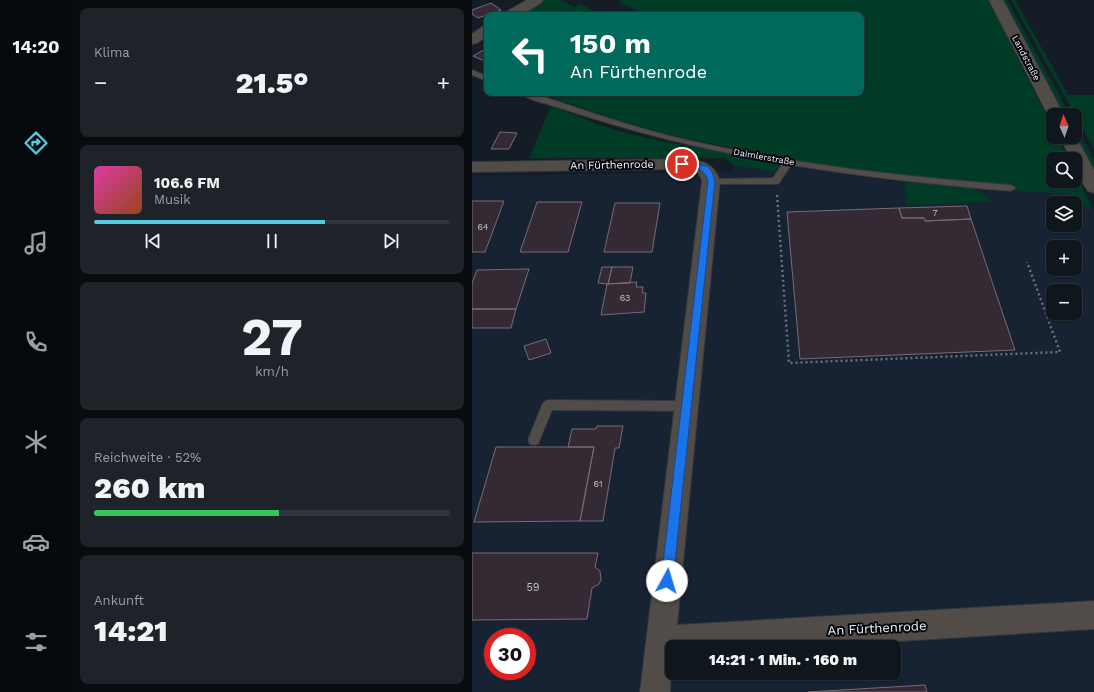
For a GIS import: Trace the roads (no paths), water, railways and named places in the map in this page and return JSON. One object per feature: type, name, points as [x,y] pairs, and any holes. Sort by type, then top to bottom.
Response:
[{"type":"street","points":[[516,12],[536,0]]},
{"type":"street","name":"Landstraße","points":[[996,0],[1052,108]]},
{"type":"street","points":[[472,40],[484,32]]},
{"type":"street","points":[[1072,144],[1094,187]]},
{"type":"street","name":"An Fürthenrode","points":[[472,167],[692,164],[705,168],[709,172],[711,181]]},
{"type":"street","points":[[655,692],[711,181]]},
{"type":"street","name":"An Fürthenrode","points":[[660,641],[1094,615]]},
{"type":"lane","points":[[472,72],[484,78]]},
{"type":"lane","name":"Daimlerstraße","points":[[533,96],[670,139],[788,162],[897,178],[1011,188]]},
{"type":"lane","points":[[711,181],[776,181],[788,162]]},
{"type":"lane","points":[[534,440],[548,405],[686,406]]}]
